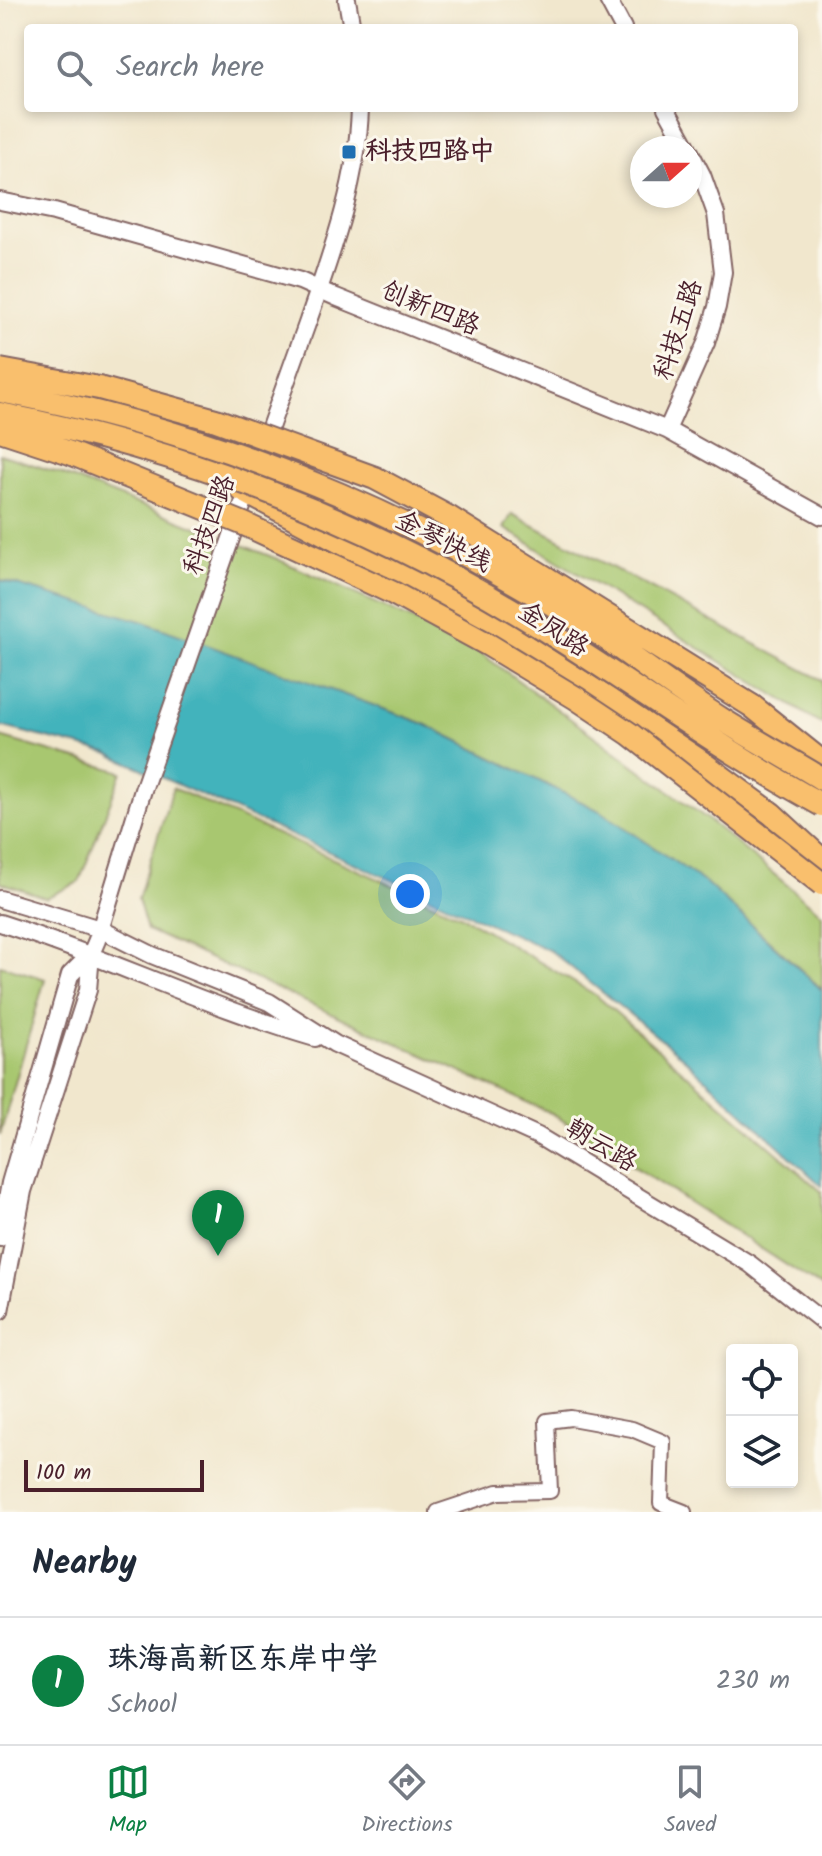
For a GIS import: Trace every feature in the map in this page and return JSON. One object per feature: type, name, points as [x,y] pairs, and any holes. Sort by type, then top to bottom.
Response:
[{"type":"main road","points":[[0,370],[99,388],[216,420],[375,478],[450,518],[752,706],[822,762]]},
{"type":"main road","name":"金凤路","points":[[0,376],[171,419],[261,452],[334,484],[604,654],[801,785],[822,804]]},
{"type":"main road","name":"金琴快线","points":[[0,391],[113,416],[217,447],[268,465],[432,538],[582,622],[722,719],[822,779]]},
{"type":"main road","name":"金凤路","points":[[0,415],[165,458],[247,492],[472,612],[700,761],[772,814],[822,860]]},
{"type":"main road","name":"金琴快线","points":[[0,415],[43,422],[150,451],[264,489],[415,556],[517,613],[730,751],[822,804]]},
{"type":"main road","points":[[0,430],[70,453],[244,524],[393,593],[487,644],[630,734],[822,884]]},
{"type":"street","points":[[347,0],[351,24]]},
{"type":"street","points":[[608,0],[621,24]]},
{"type":"street","name":"科技四路","points":[[0,1311],[23,1191],[88,990],[91,954],[202,618],[319,290],[354,170],[360,112]]},
{"type":"street","name":"科技五路","points":[[668,112],[681,136]]},
{"type":"street","name":"科技五路","points":[[667,430],[706,343],[723,272],[716,214],[702,175]]},
{"type":"street","name":"创新四路","points":[[0,201],[54,212],[300,281],[667,430],[822,516]]},
{"type":"street","points":[[752,706],[822,753]]},
{"type":"street","name":"朝云路","points":[[0,899],[100,929],[152,955],[269,1002],[335,1044],[538,1136],[750,1264],[822,1321]]},
{"type":"street","name":"朝云路","points":[[0,923],[91,954],[262,1023],[335,1044]]},
{"type":"street","name":"科技四路","points":[[0,1238],[10,1183],[70,975],[91,954]]},
{"type":"street","points":[[438,1512],[498,1492],[550,1491],[547,1421],[571,1418],[632,1429],[663,1442],[661,1503],[684,1512]]},
{"type":"green space","points":[[0,454],[59,473],[275,558],[471,646],[706,818],[822,914],[822,989],[707,884],[602,812],[422,723],[141,622],[0,580]]},
{"type":"green space","points":[[512,514],[822,680],[822,724],[504,528]]},
{"type":"green space","points":[[0,737],[122,772],[79,882],[46,898],[0,882]]},
{"type":"green space","points":[[173,788],[462,916],[597,996],[822,1192],[822,1288],[551,1113],[147,930],[138,899]]},
{"type":"green space","points":[[0,965],[45,979],[0,1135]]},
{"type":"water","points":[[0,580],[141,621],[422,723],[602,812],[707,884],[822,990],[822,1186],[679,1054],[551,951],[107,753],[0,726]]},
{"type":"place","name":"科技四路中","points":[[349,152]]},
{"type":"place","name":"珠海高新区东岸中学","points":[[218,1256]]}]
